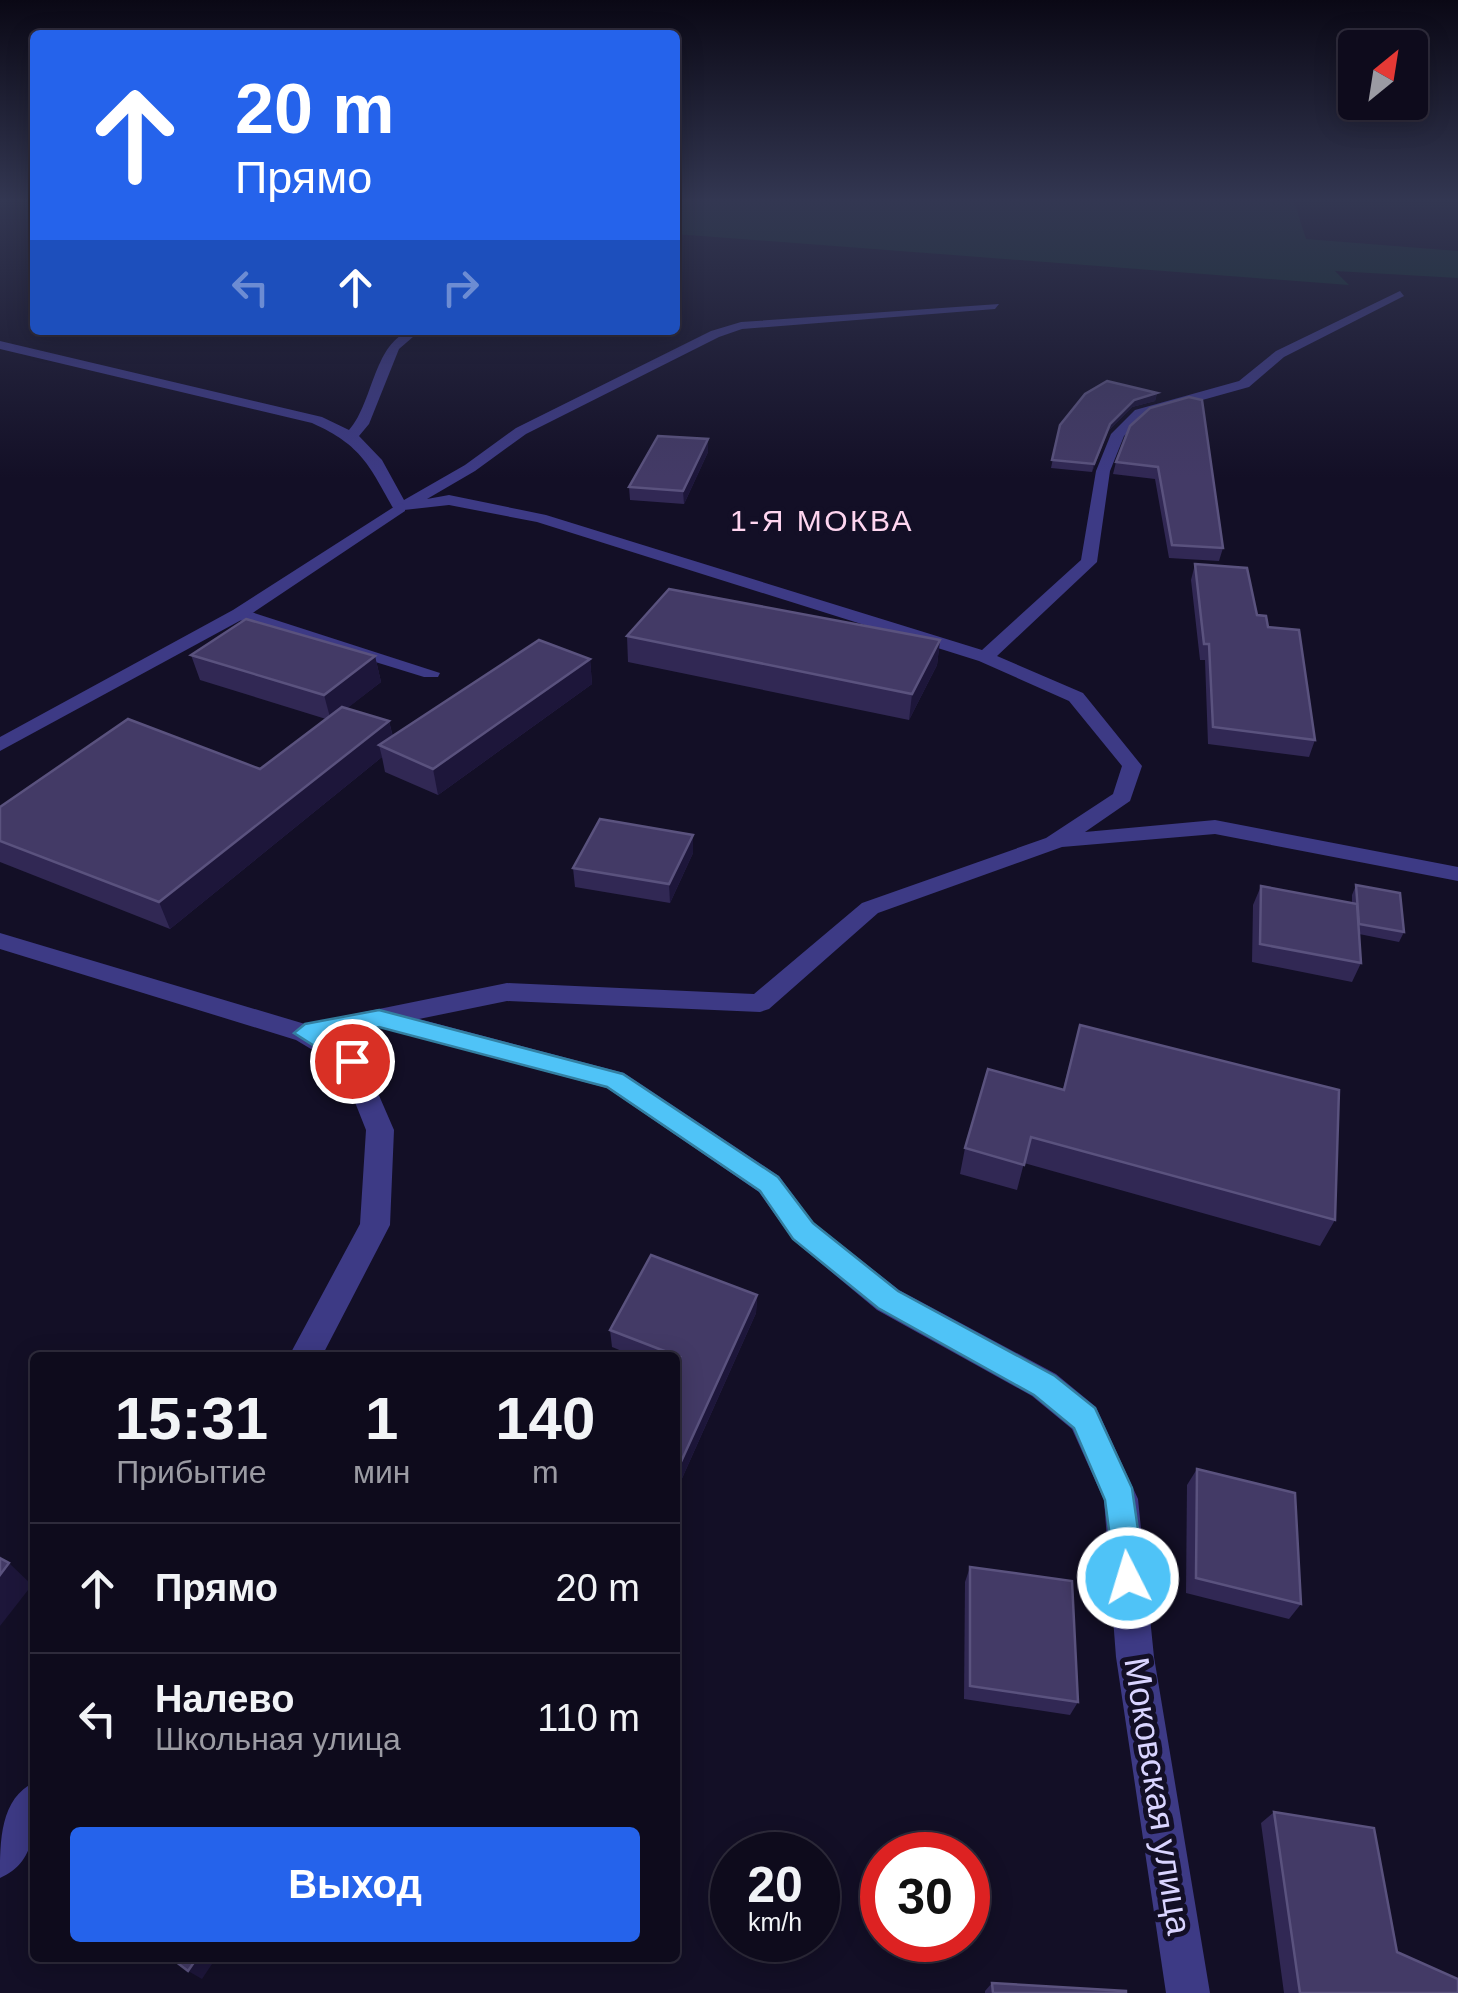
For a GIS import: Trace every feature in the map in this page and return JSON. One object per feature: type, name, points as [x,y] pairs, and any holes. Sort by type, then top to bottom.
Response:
[{"type":"street","points":[[985,657],[1089,562],[1104,471],[1118,434],[1140,413],[1244,384],[1280,354],[1400,294]]},
{"type":"street","points":[[0,745],[238,614],[400,508],[470,468],[521,431],[715,334],[740,326],[995,306]]},
{"type":"street","points":[[353,434],[362,424],[394,348],[410,335]]},
{"type":"street","points":[[0,345],[316,420],[353,434],[376,458],[400,508]]},
{"type":"street","points":[[400,508],[449,500],[540,518],[985,657],[1076,697],[1132,766],[1123,797],[1054,843]]},
{"type":"street","points":[[238,614],[431,673]]},
{"type":"street","points":[[305,1033],[507,992],[760,1003],[870,908],[1054,843],[1215,827],[1458,874]]},
{"type":"street","points":[[0,941],[305,1033],[352,1061],[380,1130],[375,1225],[307,1352]]},
{"type":"street","name":"Моковская улица","points":[[379,1018],[615,1080],[769,1184],[803,1231],[888,1300],[1044,1385],[1084,1418],[1121,1499],[1136,1657],[1188,1993]]},
{"type":"street","points":[[0,1857],[30,1810]]},
{"type":"building","points":[[1107,381],[1157,393],[1134,400],[1110,424],[1094,464],[1052,460],[1060,425],[1085,394]]},
{"type":"building","points":[[1189,397],[1202,400],[1223,548],[1172,545],[1158,467],[1116,462],[1130,426],[1150,408]]},
{"type":"building","points":[[658,436],[708,439],[683,491],[629,487]]},
{"type":"building","points":[[1195,564],[1247,568],[1257,615],[1266,616],[1268,627],[1299,630],[1315,740],[1213,727],[1209,644],[1204,644]]},
{"type":"building","points":[[669,589],[940,640],[912,694],[627,636]]},
{"type":"building","points":[[246,619],[375,656],[324,695],[191,655]]},
{"type":"building","points":[[539,640],[590,659],[433,769],[379,745]]},
{"type":"building","points":[[342,707],[389,721],[159,902],[0,841],[0,807],[128,719],[260,769]]},
{"type":"building","points":[[600,819],[693,835],[669,884],[573,868]]},
{"type":"building","points":[[1356,885],[1400,893],[1404,932],[1359,924]]},
{"type":"building","points":[[1261,886],[1357,904],[1361,963],[1260,944]]},
{"type":"building","points":[[1080,1025],[1339,1090],[1335,1220],[1031,1137],[1024,1165],[965,1148],[988,1069],[1064,1090]]},
{"type":"building","points":[[651,1255],[757,1295],[680,1464],[680,1352],[667,1352],[610,1330]]},
{"type":"building","points":[[1197,1469],[1295,1493],[1301,1604],[1196,1578]]},
{"type":"building","points":[[0,1558],[9,1563],[0,1575]]},
{"type":"building","points":[[970,1567],[1072,1581],[1078,1702],[970,1686]]},
{"type":"building","points":[[1274,1812],[1374,1828],[1397,1952],[1458,1979],[1458,1993],[1300,1993]]},
{"type":"building","points":[[176,1962],[194,1962],[188,1971]]},
{"type":"building","points":[[992,1983],[1126,1991],[1126,1993],[993,1993]]},
{"type":"district","name":"1-Я МОКВА","points":[[822,521]]},
{"type":"route","points":[[352,1061],[305,1033],[379,1018],[615,1080],[769,1184],[803,1231],[888,1300],[1044,1385],[1084,1418],[1121,1499],[1128,1578]]}]
